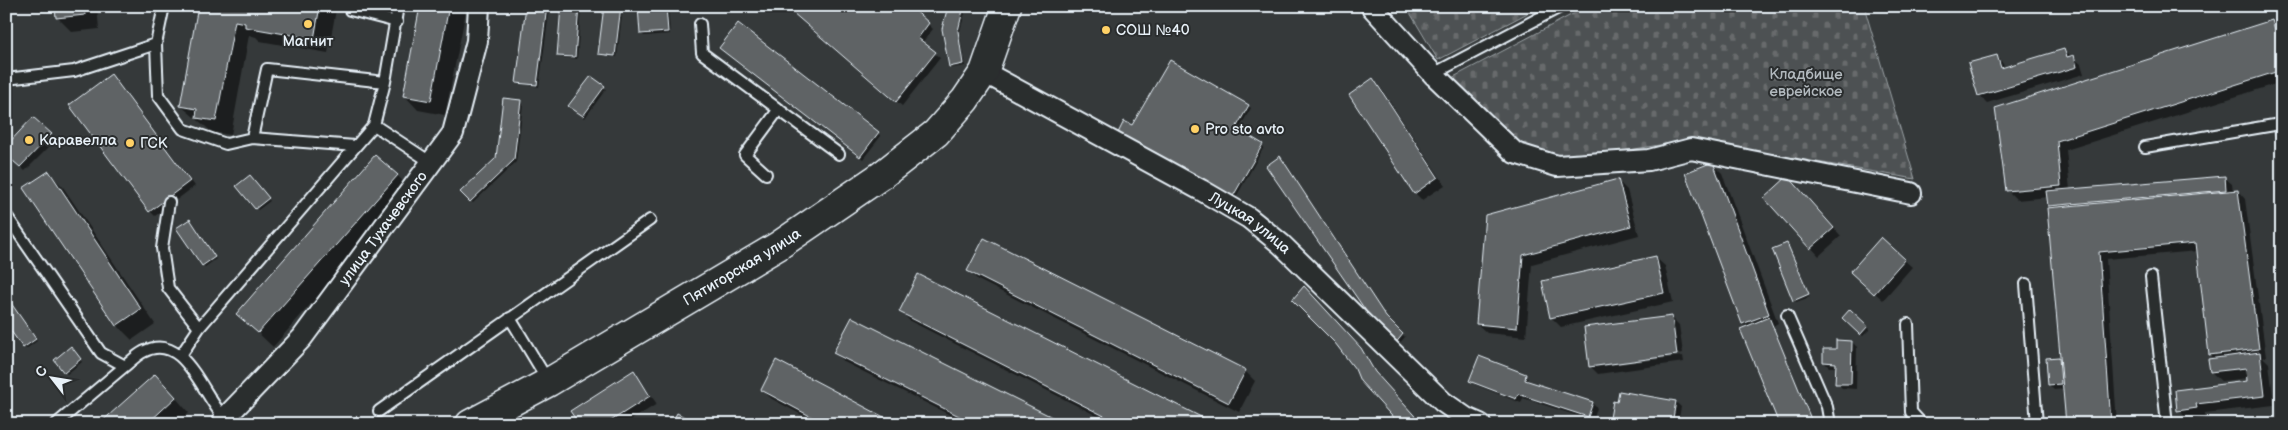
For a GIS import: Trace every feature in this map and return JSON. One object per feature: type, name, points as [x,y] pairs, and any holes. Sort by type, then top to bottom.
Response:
[{"type":"main road","name":"Пятигорская улица","points":[[470,424],[549,382],[778,246],[882,175],[936,133],[965,100],[984,72],[1007,6]]},
{"type":"street","name":"улица Тухачевского","points":[[227,422],[302,338],[453,133],[477,41],[479,6]]},
{"type":"street","points":[[1371,6],[1433,74],[1515,153],[1557,166],[1649,160],[1691,149],[1911,193]]},
{"type":"street","name":"Луцкая улица","points":[[984,72],[1249,218],[1281,244],[1443,402],[1466,418],[1480,424]]},
{"type":"lane","points":[[164,6],[156,44],[158,95],[183,129],[226,144],[252,138],[355,146]]},
{"type":"lane","points":[[349,6],[350,10],[397,22]]},
{"type":"lane","points":[[181,355],[199,328],[374,125],[385,82],[397,22],[398,6]]},
{"type":"lane","points":[[1433,74],[1562,6]]},
{"type":"lane","points":[[700,24],[702,54],[839,154]]},
{"type":"lane","points":[[6,79],[74,71],[156,44]]},
{"type":"lane","points":[[252,138],[267,69],[385,82]]},
{"type":"lane","points":[[766,174],[745,155],[778,110]]},
{"type":"lane","points":[[2145,147],[2280,124],[2282,136]]},
{"type":"lane","points":[[374,125],[432,163]]},
{"type":"lane","points":[[169,202],[162,248],[168,288],[199,328]]},
{"type":"lane","points":[[6,215],[101,354],[125,366]]},
{"type":"lane","points":[[379,410],[650,220]]},
{"type":"lane","points":[[2151,277],[2167,424]]},
{"type":"lane","points":[[2026,284],[2037,424]]},
{"type":"lane","points":[[1787,315],[1827,407],[1830,424]]},
{"type":"lane","points":[[510,318],[549,382]]},
{"type":"lane","points":[[1908,324],[1911,412],[1922,424]]},
{"type":"lane","points":[[56,424],[144,351],[164,348],[181,355],[227,422]]},
{"type":"green space","points":[[1406,6],[1541,6],[1438,60]]},
{"type":"green space","name":"Кладбище еврейское","points":[[1588,6],[1868,6],[1866,13],[1915,179],[1690,140],[1586,157],[1535,154],[1446,81]]},
{"type":"building","points":[[55,6],[84,6],[85,15],[56,18]]},
{"type":"building","points":[[198,6],[320,6],[314,39],[245,27],[245,23],[235,21],[216,121],[196,118],[197,109],[180,106]]},
{"type":"building","points":[[420,6],[449,6],[431,101],[403,96]]},
{"type":"building","points":[[526,6],[547,6],[537,85],[516,83]]},
{"type":"building","points":[[561,6],[579,6],[575,57],[557,56]]},
{"type":"building","points":[[604,6],[621,6],[615,56],[598,54]]},
{"type":"building","points":[[638,6],[666,6],[668,32],[640,34]]},
{"type":"building","points":[[790,6],[910,6],[929,23],[918,38],[936,52],[896,102],[792,12]]},
{"type":"building","points":[[948,6],[964,6],[958,31],[963,64],[949,67],[942,29]]},
{"type":"building","points":[[2272,20],[2282,52],[2282,70],[2057,141],[2061,186],[2006,191],[1995,108]]},
{"type":"building","points":[[738,23],[879,132],[860,157],[719,48]]},
{"type":"building","points":[[2064,49],[2067,57],[2074,55],[2077,67],[1978,96],[1968,63],[1997,55],[2001,68]]},
{"type":"building","points":[[1170,60],[1249,105],[1236,128],[1263,144],[1232,198],[1118,133],[1124,121],[1132,125]]},
{"type":"building","name":"ГСК","points":[[111,74],[190,181],[149,212],[69,105]]},
{"type":"building","points":[[591,76],[605,86],[583,116],[568,106]]},
{"type":"building","points":[[1373,78],[1438,177],[1414,194],[1349,95]]},
{"type":"building","points":[[503,98],[521,100],[514,160],[470,202],[460,192],[496,158]]},
{"type":"building","name":"Каравелла","points":[[33,117],[52,134],[20,167],[6,155],[6,146]]},
{"type":"building","points":[[375,155],[398,175],[258,333],[236,314]]},
{"type":"building","points":[[1280,156],[1386,317],[1403,334],[1395,344],[1375,324],[1266,166]]},
{"type":"building","points":[[1713,162],[1769,314],[1742,324],[1685,173]]},
{"type":"building","points":[[49,171],[141,309],[116,326],[23,188]]},
{"type":"building","points":[[250,175],[269,198],[255,209],[236,186]]},
{"type":"building","points":[[1788,176],[1834,228],[1810,249],[1764,198]]},
{"type":"building","points":[[2225,176],[2226,190],[2048,206],[2046,191]]},
{"type":"building","points":[[1618,179],[1631,226],[1523,255],[1517,328],[1476,324],[1485,215]]},
{"type":"building","points":[[2238,190],[2259,349],[2209,355],[2196,243],[2099,252],[2111,424],[2066,424],[2047,208]]},
{"type":"building","points":[[190,219],[215,257],[202,266],[176,228]]},
{"type":"building","points":[[1881,237],[1905,259],[1874,294],[1850,272]]},
{"type":"building","points":[[984,238],[1246,370],[1229,403],[967,271]]},
{"type":"building","points":[[1787,243],[1809,294],[1793,301],[1772,249]]},
{"type":"building","points":[[1656,256],[1664,293],[1550,318],[1542,281]]},
{"type":"building","points":[[918,274],[1209,421],[1208,424],[1120,424],[899,312]]},
{"type":"building","points":[[1304,286],[1361,348],[1375,372],[1422,424],[1399,424],[1360,381],[1355,369],[1335,343],[1292,300]]},
{"type":"building","points":[[6,296],[36,339],[23,348],[6,324]]},
{"type":"building","points":[[1850,309],[1868,326],[1860,335],[1842,318]]},
{"type":"building","points":[[1672,316],[1677,355],[1589,367],[1584,327]]},
{"type":"building","points":[[852,317],[1066,424],[975,424],[833,353]]},
{"type":"building","points":[[1769,317],[1813,424],[1779,424],[1740,329]]},
{"type":"building","points":[[1836,340],[1852,341],[1851,384],[1835,384],[1836,363],[1823,362],[1823,349],[1836,349]]},
{"type":"building","points":[[71,346],[81,359],[64,373],[54,360]]},
{"type":"building","points":[[2260,352],[2265,396],[2196,404],[2197,408],[2177,411],[2175,390],[2247,381],[2246,368],[2210,372],[2208,359]]},
{"type":"building","points":[[1479,356],[1526,374],[1525,380],[1593,402],[1588,417],[1518,394],[1516,399],[1469,381]]},
{"type":"building","points":[[2059,357],[2061,384],[2048,385],[2046,358]]},
{"type":"building","points":[[776,360],[897,424],[825,424],[761,390]]},
{"type":"building","points":[[634,370],[650,396],[606,424],[579,424],[570,411]]},
{"type":"building","points":[[155,374],[176,397],[147,424],[99,424]]},
{"type":"building","points":[[1619,391],[1676,401],[1672,424],[1609,424],[1613,401],[1617,402]]},
{"type":"building","points":[[677,413],[698,424],[671,424]]},
{"type":"place","name":"Магнит","points":[[308,24]]},
{"type":"place","name":"СОШ №40","points":[[1106,30]]},
{"type":"place","name":"Pro sto avto","points":[[1195,129]]},
{"type":"place","name":"Каравелла","points":[[29,140]]},
{"type":"place","name":"ГСК","points":[[130,143]]}]
